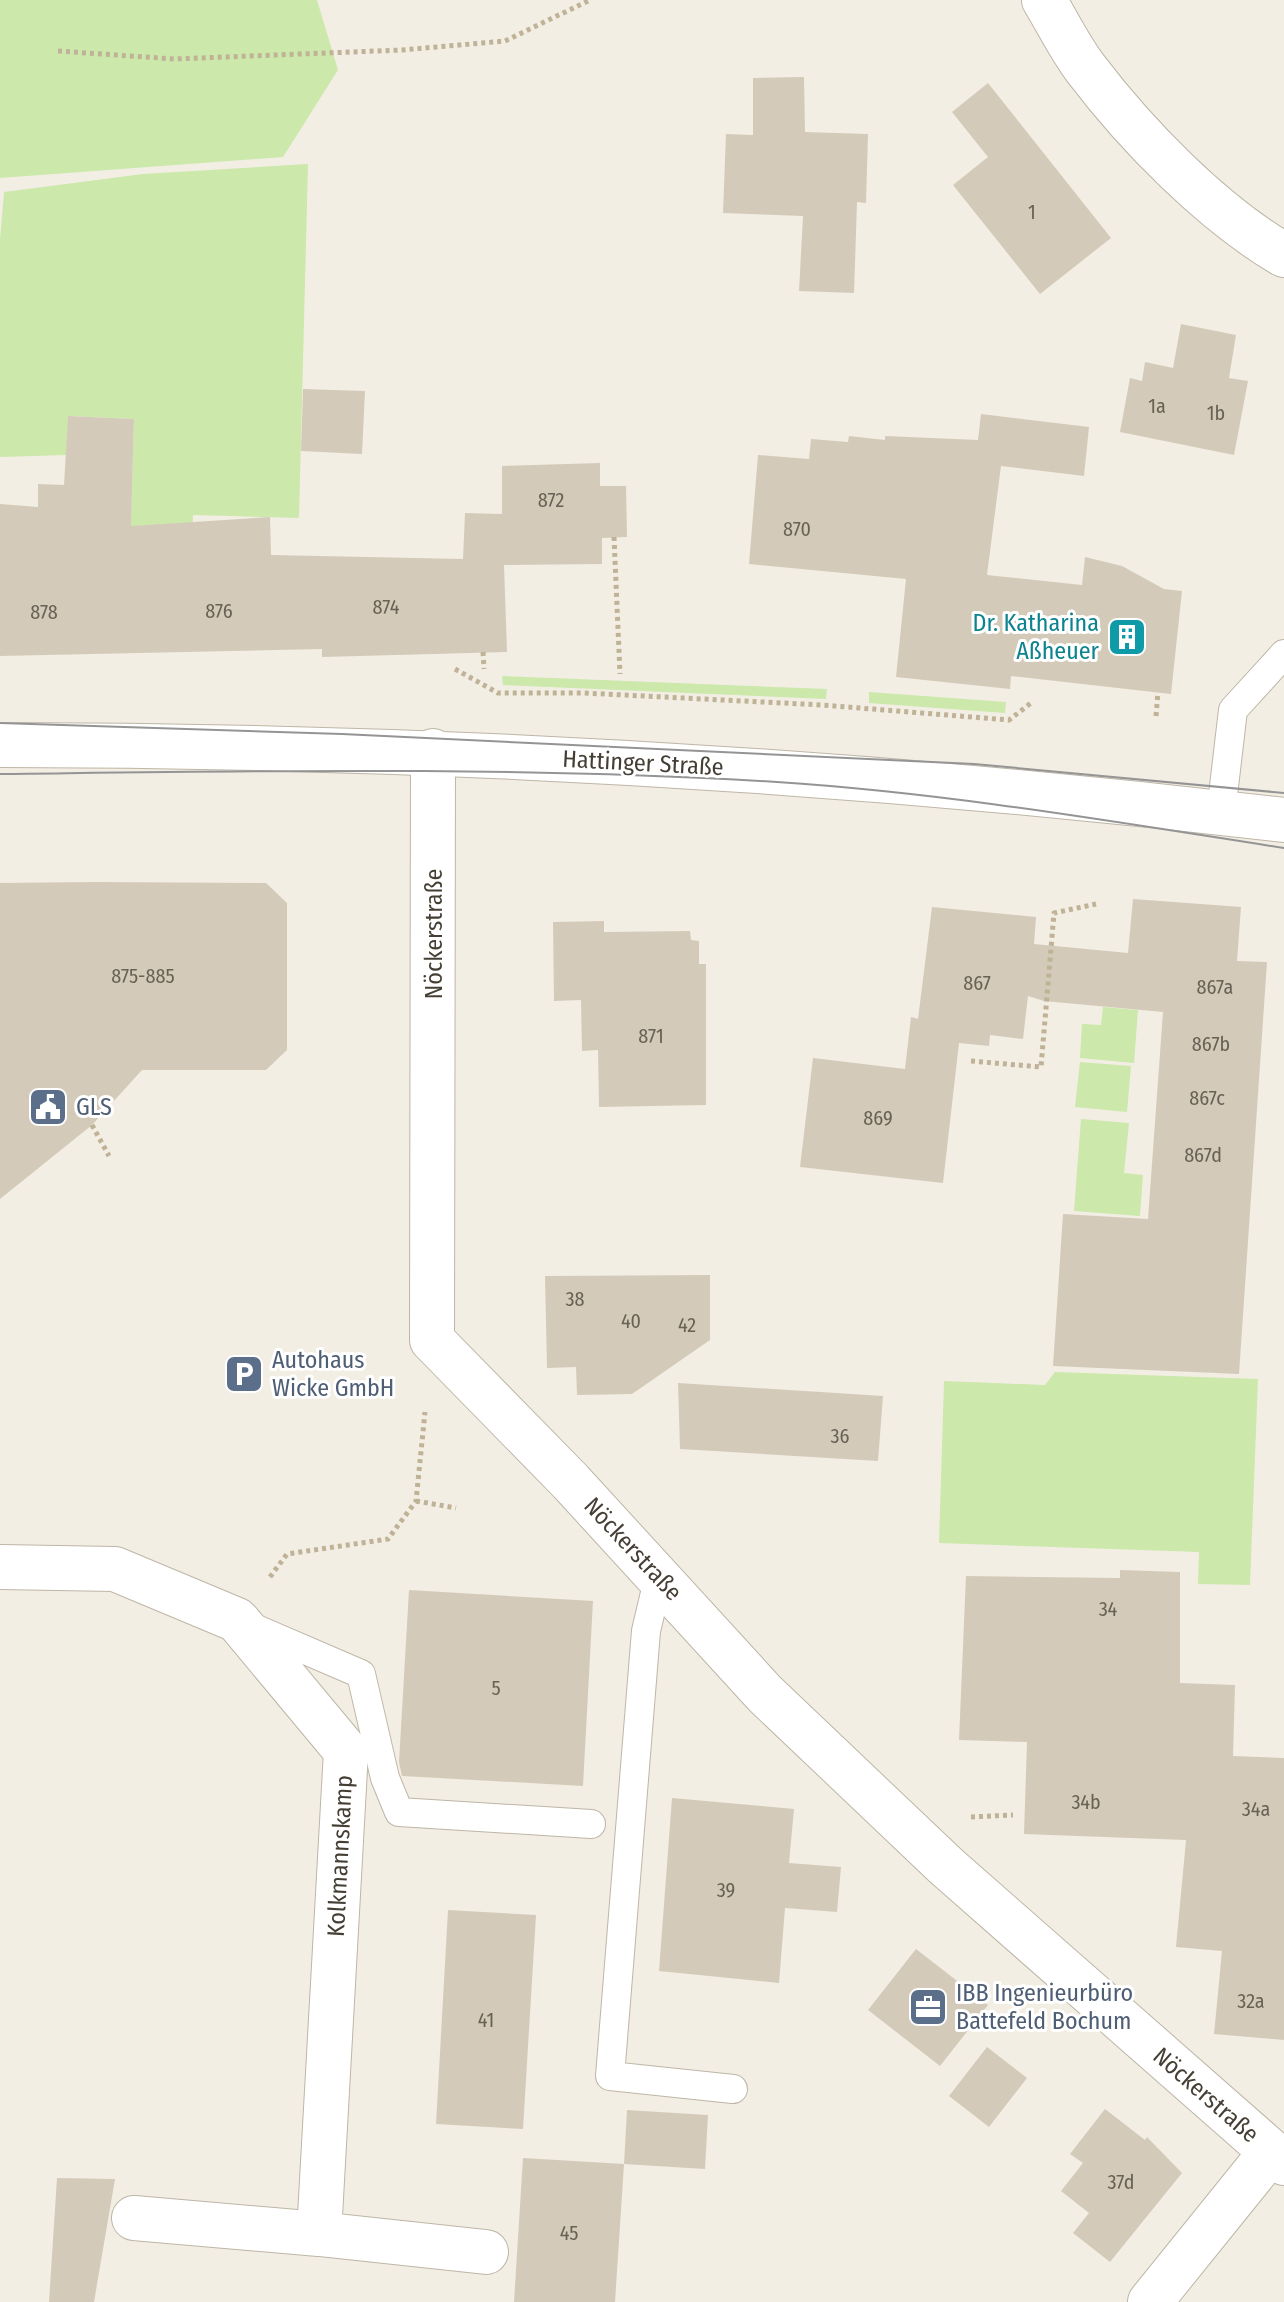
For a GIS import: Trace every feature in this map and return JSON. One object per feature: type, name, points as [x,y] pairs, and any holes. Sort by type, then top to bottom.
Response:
[{"type":"street","points":[[1044,0],[1084,66],[1133,123],[1206,196],[1284,255]]},
{"type":"street","name":"Hattinger Straße","points":[[0,745],[433,751],[868,776],[1284,820]]},
{"type":"street","name":"Nöckerstraße","points":[[433,751],[432,1340],[659,1576],[765,1694],[912,1834],[1280,2154],[1150,2302]]},
{"type":"street","name":"Kolkmannskamp","points":[[0,1567],[115,1569],[237,1620],[346,1751],[319,2234]]},
{"type":"street","points":[[134,2218],[486,2252]]},
{"type":"lane","points":[[1221,812],[1233,710],[1284,654]]},
{"type":"lane","points":[[659,1576],[646,1631],[610,2076],[733,2089]]},
{"type":"lane","points":[[237,1620],[361,1674],[385,1778],[399,1812],[591,1824]]},
{"type":"path","points":[[58,51],[174,59],[417,49],[505,41],[590,0]]},
{"type":"path","points":[[614,537],[620,674]]},
{"type":"path","points":[[483,652],[484,669]]},
{"type":"path","points":[[455,669],[498,693],[584,693],[822,705],[1009,720],[1031,703]]},
{"type":"path","points":[[1156,716],[1158,692]]},
{"type":"path","points":[[971,1061],[1041,1067],[1054,913],[1096,904]]},
{"type":"path","points":[[92,1125],[109,1156]]},
{"type":"path","points":[[237,1620],[287,1554],[388,1539],[416,1501],[432,1340]]},
{"type":"path","points":[[416,1501],[456,1508]]},
{"type":"green space","points":[[0,0],[317,0],[338,70],[283,157],[0,178]]},
{"type":"green space","points":[[308,164],[299,518],[193,515],[192,557],[130,555],[134,419],[69,416],[66,455],[0,457],[0,240],[4,192],[143,174]]},
{"type":"green space","points":[[502,676],[827,689],[826,699],[503,685]]},
{"type":"green space","points":[[869,692],[1006,702],[1005,713],[869,703]]},
{"type":"green space","points":[[1103,1007],[1138,1010],[1134,1063],[1080,1058],[1082,1024],[1101,1025]]},
{"type":"green space","points":[[1080,1062],[1131,1066],[1127,1112],[1075,1107]]},
{"type":"green space","points":[[1081,1119],[1129,1123],[1124,1173],[1143,1175],[1140,1216],[1074,1211]]},
{"type":"green space","points":[[1055,1372],[1258,1379],[1250,1585],[1198,1584],[1199,1552],[939,1543],[944,1381],[1045,1385]]},
{"type":"building","points":[[804,77],[805,132],[868,134],[866,203],[857,202],[854,293],[799,291],[803,216],[723,213],[726,134],[753,135],[753,78]]},
{"type":"building","points":[[988,83],[1111,238],[1040,294],[953,185],[988,157],[952,112]]},
{"type":"building","points":[[1181,324],[1236,335],[1229,378],[1248,381],[1234,455],[1120,432],[1130,378],[1142,381],[1145,362],[1173,368]]},
{"type":"building","points":[[303,389],[365,391],[362,454],[301,451]]},
{"type":"building","points":[[981,414],[1089,427],[1084,476],[1001,466],[987,575],[1082,585],[1085,557],[1122,566],[1164,589],[1182,591],[1171,694],[1011,676],[1010,689],[896,677],[906,579],[749,564],[758,455],[809,459],[811,439],[848,442],[849,436],[885,440],[885,436],[978,440]]},
{"type":"building","points":[[68,416],[134,419],[131,526],[270,517],[271,555],[463,559],[465,513],[502,514],[502,466],[600,463],[600,486],[626,486],[627,537],[602,538],[602,564],[504,565],[507,652],[322,657],[322,649],[0,656],[0,504],[38,507],[38,484],[64,485]]},
{"type":"building","points":[[0,883],[266,883],[287,903],[287,1050],[266,1070],[142,1070],[92,1125],[0,1199]]},
{"type":"building","points":[[1133,899],[1241,907],[1237,961],[1267,962],[1239,1374],[1053,1366],[1063,1214],[1148,1219],[1163,1012],[1044,1001],[1028,996],[1023,1039],[990,1035],[989,1046],[959,1043],[943,1183],[800,1167],[813,1058],[905,1069],[911,1017],[918,1019],[932,907],[1036,917],[1034,944],[1128,953]]},
{"type":"building","points":[[604,921],[604,932],[690,931],[691,940],[699,941],[699,964],[706,964],[706,1105],[599,1107],[598,1050],[582,1051],[581,1000],[554,1001],[553,922]]},
{"type":"building","points":[[710,1275],[710,1340],[632,1394],[577,1395],[576,1367],[547,1368],[545,1276]]},
{"type":"building","points":[[678,1383],[883,1396],[878,1461],[680,1449]]},
{"type":"building","points":[[1120,1570],[1180,1572],[1180,1683],[1235,1685],[1233,1756],[1284,1758],[1284,2040],[1214,2034],[1222,1951],[1176,1947],[1186,1840],[1024,1834],[1027,1742],[959,1740],[966,1576],[1120,1578]]},
{"type":"building","points":[[409,1590],[593,1601],[583,1786],[402,1776],[399,1762]]},
{"type":"building","points":[[672,1798],[794,1809],[789,1863],[841,1867],[837,1912],[785,1908],[779,1983],[659,1971]]},
{"type":"building","points":[[448,1910],[536,1915],[523,2129],[436,2124]]},
{"type":"building","name":"IBB Ingenieurbüro Battefeld Bochum","points":[[916,1949],[988,2005],[940,2066],[868,2010]]},
{"type":"building","points":[[987,2047],[1027,2078],[989,2127],[949,2096]]},
{"type":"building","points":[[1105,2109],[1145,2140],[1147,2137],[1182,2173],[1110,2262],[1073,2233],[1089,2213],[1061,2191],[1083,2163],[1070,2154]]},
{"type":"building","points":[[627,2110],[708,2115],[705,2169],[624,2164]]},
{"type":"building","points":[[523,2158],[624,2164],[615,2302],[514,2302]]},
{"type":"building","points":[[57,2178],[115,2179],[94,2302],[49,2302]]},
{"type":"tram line","points":[[0,723],[342,734],[974,764],[1284,793]]},
{"type":"tram line","points":[[0,774],[486,772],[777,782],[968,801],[1284,848]]},
{"type":"place","name":"Dr. Katharina Aßheuer","points":[[1127,637]]},
{"type":"place","name":"GLS","points":[[48,1107]]},
{"type":"place","name":"Autohaus Wicke GmbH","points":[[244,1374]]},
{"type":"place","name":"IBB Ingenieurbüro Battefeld Bochum","points":[[928,2007]]}]
